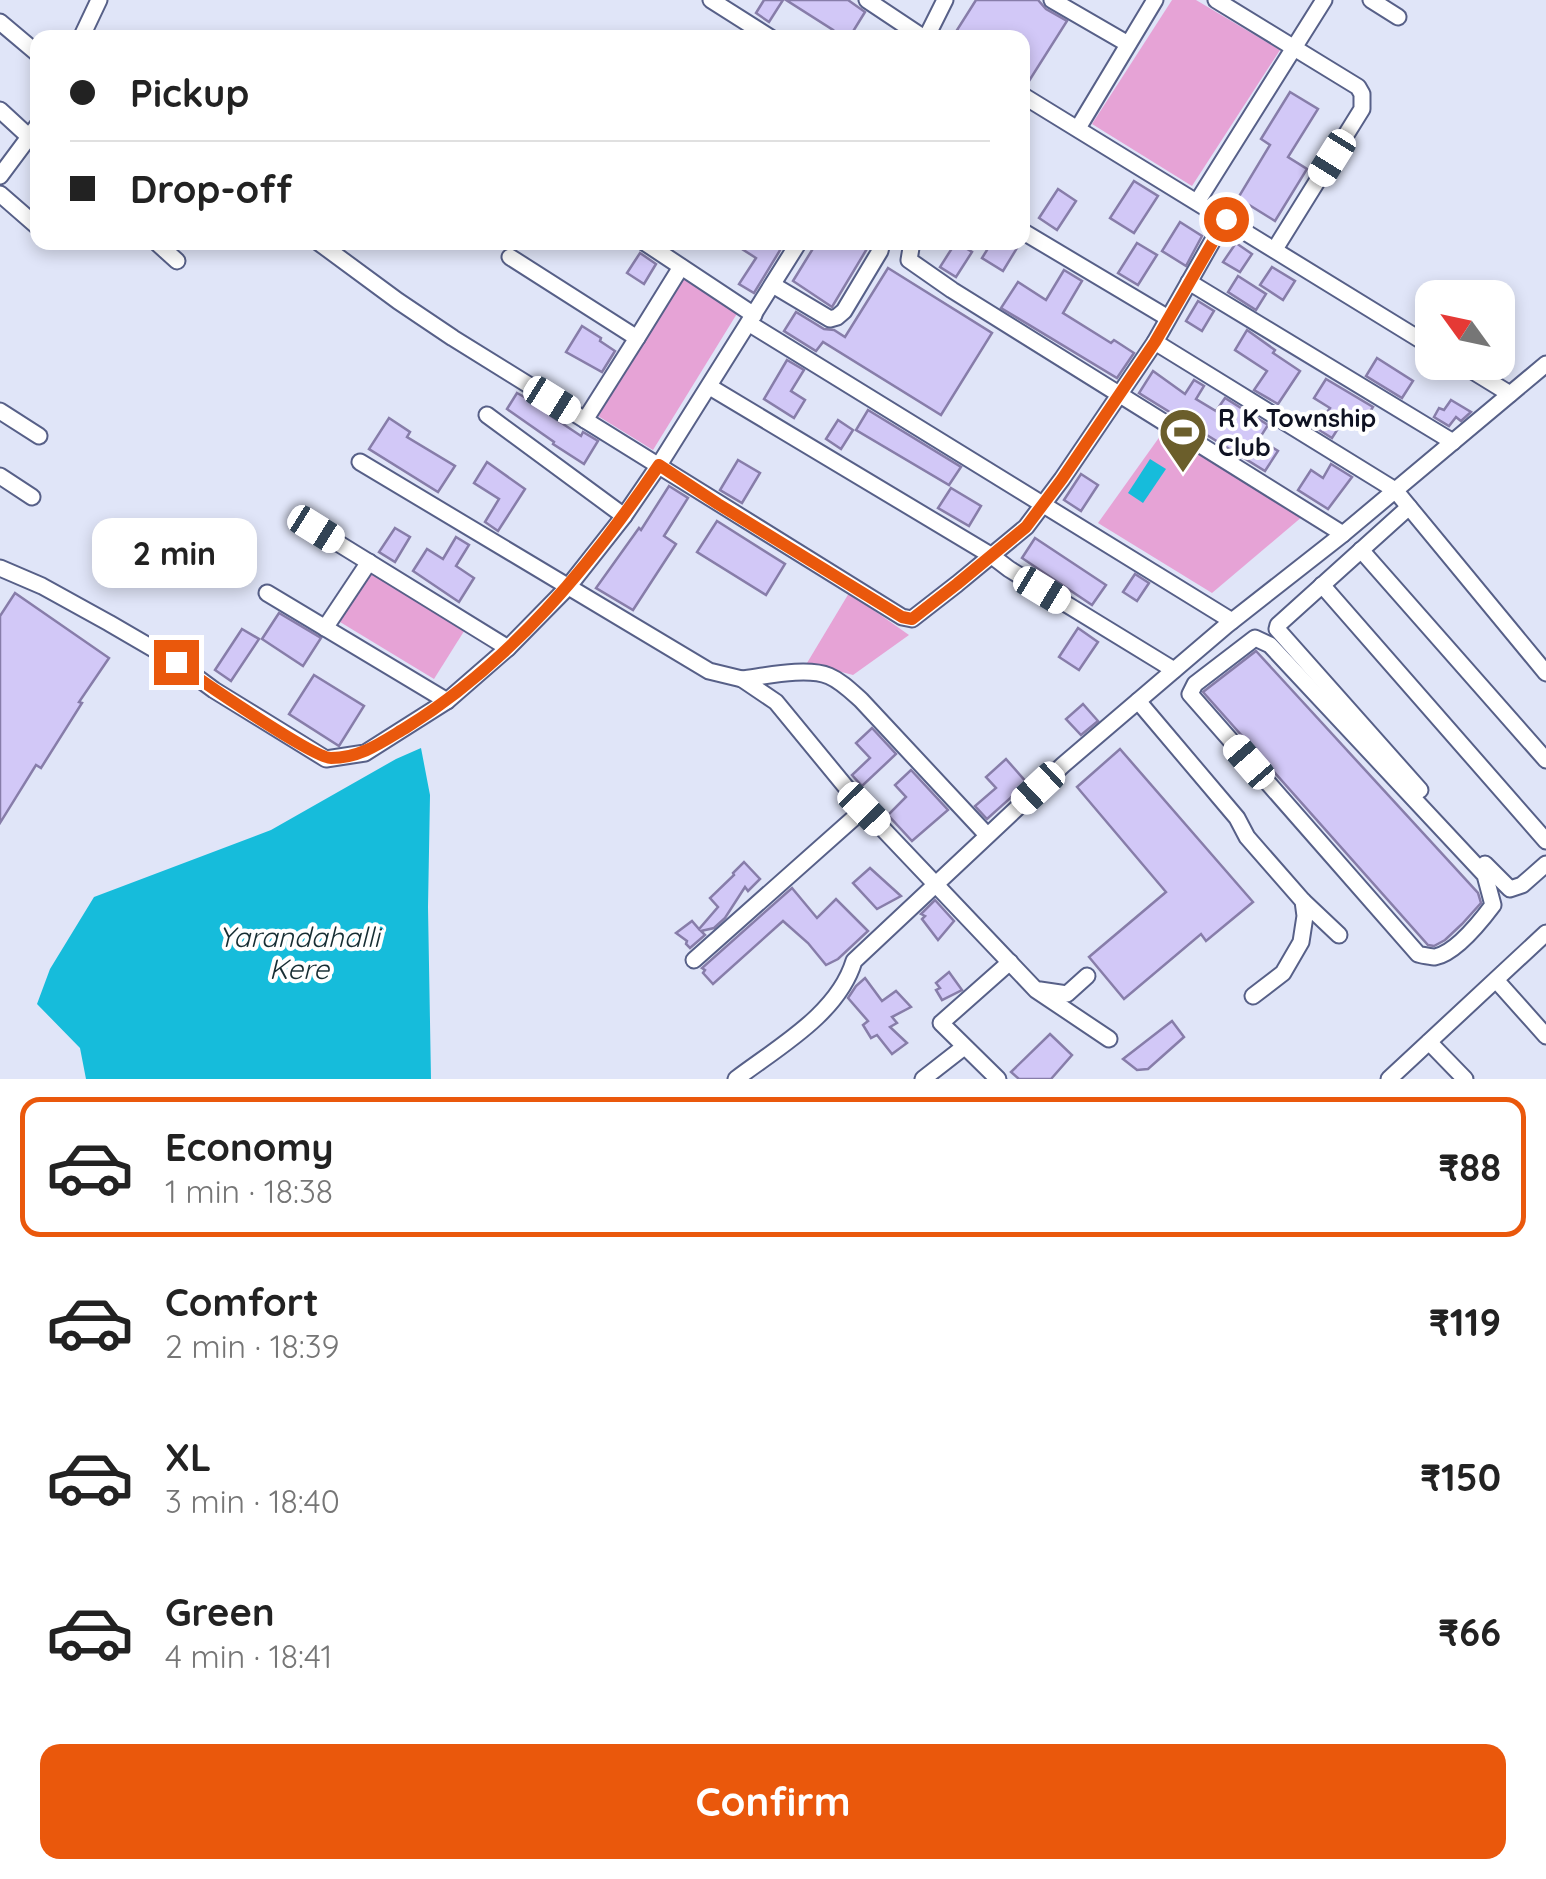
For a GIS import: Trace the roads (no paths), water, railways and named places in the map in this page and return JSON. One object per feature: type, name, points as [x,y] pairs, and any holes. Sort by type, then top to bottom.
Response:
[{"type":"street","points":[[85,30],[99,0]]},
{"type":"street","points":[[711,0],[758,30]]},
{"type":"street","points":[[867,0],[913,30]]},
{"type":"street","points":[[929,30],[946,0]]},
{"type":"street","points":[[1052,0],[1128,44]]},
{"type":"street","points":[[1078,128],[1156,0]]},
{"type":"street","points":[[1216,0],[1358,87],[1362,94],[1362,110],[1274,250]]},
{"type":"street","points":[[1197,202],[1324,0]]},
{"type":"street","points":[[1371,0],[1398,17]]},
{"type":"street","points":[[0,22],[30,47]]},
{"type":"street","points":[[1030,100],[1415,336]]},
{"type":"street","points":[[0,110],[30,133]]},
{"type":"street","points":[[0,176],[30,141]]},
{"type":"street","points":[[0,194],[30,220]]},
{"type":"street","points":[[329,250],[453,338],[902,617],[912,619],[1026,527],[1155,342],[1226,219]]},
{"type":"street","points":[[1030,236],[1168,318]]},
{"type":"street","points":[[165,250],[177,260]]},
{"type":"street","points":[[656,250],[752,320],[1232,622]]},
{"type":"street","points":[[0,568],[42,586],[176,662],[326,759],[364,753],[447,702],[568,587],[659,465],[794,250]]},
{"type":"street","points":[[773,285],[830,319],[838,317],[880,250]]},
{"type":"street","points":[[911,250],[909,260],[952,290],[1343,534]]},
{"type":"street","points":[[510,256],[637,338]]},
{"type":"street","points":[[586,420],[681,267]]},
{"type":"street","points":[[1189,282],[1453,442]]},
{"type":"street","points":[[1155,342],[1395,490],[1546,673]]},
{"type":"street","points":[[736,1079],[816,1018],[851,973],[854,961],[1063,764],[1546,364]]},
{"type":"street","points":[[1487,380],[1510,394]]},
{"type":"street","points":[[710,387],[1174,670]]},
{"type":"street","points":[[0,411],[39,436]]},
{"type":"street","points":[[487,416],[624,516]]},
{"type":"street","points":[[360,462],[709,670],[742,679],[776,702],[864,809],[1036,990],[1109,1039]]},
{"type":"street","points":[[0,476],[32,497]]},
{"type":"street","points":[[1409,507],[1278,624],[1278,632],[1504,885],[1518,888],[1546,864]]},
{"type":"street","points":[[316,529],[508,648]]},
{"type":"street","points":[[1361,550],[1546,760]]},
{"type":"street","points":[[325,628],[369,562]]},
{"type":"street","points":[[1322,585],[1546,841]]},
{"type":"street","points":[[268,593],[447,702]]},
{"type":"street","points":[[1212,638],[1231,655]]},
{"type":"street","points":[[1255,638],[1270,645],[1486,875],[1494,905],[1452,948],[1434,957],[1418,954],[1190,694],[1194,684],[1231,655],[1255,638]]},
{"type":"street","points":[[1190,657],[1207,674]]},
{"type":"street","points":[[742,679],[825,674],[839,681],[987,835]]},
{"type":"street","points":[[1138,701],[1237,818],[1247,837],[1339,935]]},
{"type":"street","points":[[694,960],[864,809]]},
{"type":"street","points":[[1253,996],[1283,973],[1300,942],[1304,901]]},
{"type":"street","points":[[1389,1079],[1546,933]]},
{"type":"street","points":[[998,1079],[940,1023],[1010,962]]},
{"type":"street","points":[[1036,990],[1066,994],[1087,976]]},
{"type":"street","points":[[1496,980],[1546,1036]]},
{"type":"street","points":[[1429,1042],[1464,1079]]},
{"type":"street","points":[[923,1079],[964,1046]]},
{"type":"water","points":[[1150,459],[1166,469],[1143,503],[1128,493]]},
{"type":"water","name":"Yarandahalli Kere","points":[[421,748],[430,795],[431,1079],[86,1079],[80,1048],[37,1004],[50,969],[94,897],[271,830]]},
{"type":"place","name":"R K Township Club","points":[[1183,474]]}]
